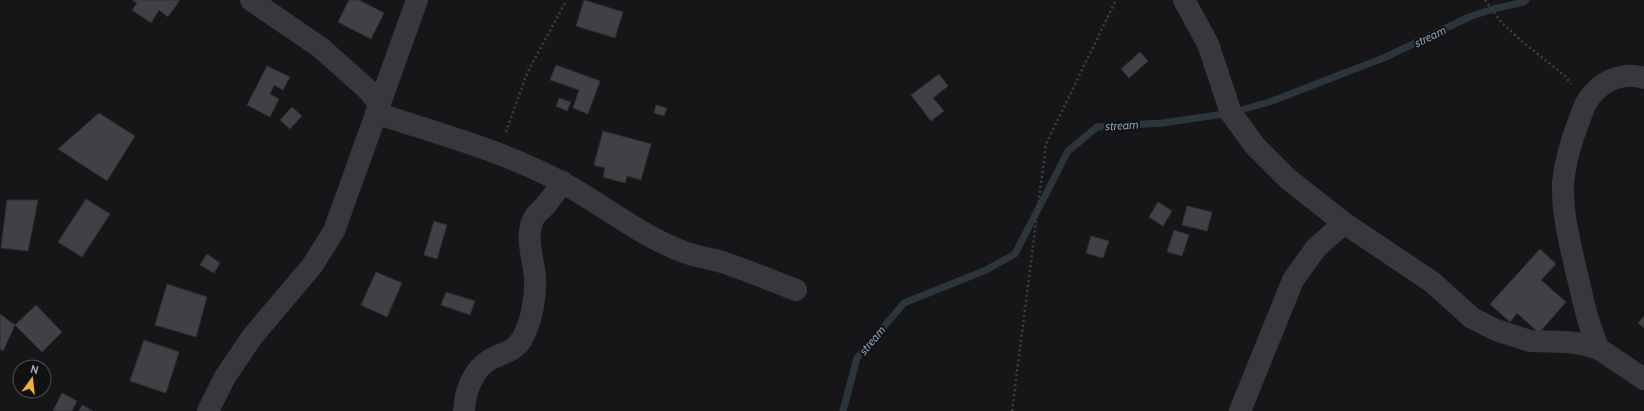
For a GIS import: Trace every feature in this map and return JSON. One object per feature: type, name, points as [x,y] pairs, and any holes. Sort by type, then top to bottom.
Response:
[{"type":"street","points":[[251,0],[321,48],[368,90],[378,109],[499,154],[563,182],[605,207],[640,231],[684,252],[722,261],[796,290]]},
{"type":"street","points":[[208,411],[225,377],[252,337],[312,266],[334,231],[417,0]]},
{"type":"street","points":[[1184,0],[1208,44],[1231,114],[1255,146],[1288,179],[1344,223],[1432,282],[1472,318],[1496,330],[1530,341],[1566,342],[1582,344],[1600,349],[1644,379]]},
{"type":"street","points":[[1600,349],[1587,319],[1568,234],[1564,209],[1564,183],[1566,166],[1573,137],[1585,105],[1592,93],[1606,82],[1623,76],[1644,78]]},
{"type":"street","points":[[464,411],[467,394],[474,375],[480,367],[518,346],[525,334],[530,317],[535,280],[530,243],[530,229],[534,217],[563,182]]},
{"type":"street","points":[[1240,411],[1293,280],[1316,248],[1344,223]]},
{"type":"path","points":[[1012,411],[1046,144],[1116,0]]},
{"type":"path","points":[[1485,0],[1501,22],[1524,43],[1565,76],[1585,105]]},
{"type":"path","points":[[499,154],[527,74],[565,3]]},
{"type":"building","points":[[132,0],[180,0],[168,17],[159,10],[151,23],[132,10],[137,3]]},
{"type":"building","points":[[349,0],[359,0],[384,13],[371,39],[338,22]]},
{"type":"building","points":[[584,0],[623,12],[615,38],[576,26]]},
{"type":"building","points":[[1140,52],[1148,61],[1129,78],[1121,69]]},
{"type":"building","points":[[556,65],[600,81],[588,114],[573,108],[579,90],[550,80]]},
{"type":"building","points":[[267,66],[290,77],[283,90],[274,85],[270,94],[279,99],[270,117],[247,105]]},
{"type":"building","points":[[939,74],[948,86],[933,98],[944,111],[931,121],[911,95]]},
{"type":"building","points":[[559,98],[571,102],[567,111],[556,106]]},
{"type":"building","points":[[656,105],[667,108],[664,116],[654,113]]},
{"type":"building","points":[[292,107],[302,116],[290,129],[280,120]]},
{"type":"building","points":[[99,113],[135,136],[107,181],[58,149]]},
{"type":"building","points":[[603,131],[651,144],[641,180],[627,176],[625,183],[603,177],[605,168],[594,165]]},
{"type":"building","points":[[86,199],[110,214],[82,257],[58,242]]},
{"type":"building","points":[[7,200],[38,200],[28,251],[1,248]]},
{"type":"building","points":[[1158,202],[1172,211],[1163,226],[1149,217]]},
{"type":"building","points":[[1187,206],[1212,212],[1207,231],[1182,225]]},
{"type":"building","points":[[434,221],[447,225],[437,259],[424,255]]},
{"type":"building","points":[[1174,230],[1189,235],[1182,256],[1167,252]]},
{"type":"building","points":[[1091,236],[1109,241],[1103,258],[1086,253]]},
{"type":"building","points":[[1540,249],[1556,264],[1541,280],[1566,302],[1539,333],[1517,313],[1510,322],[1490,304]]},
{"type":"building","points":[[207,254],[220,263],[214,273],[200,265]]},
{"type":"building","points":[[376,272],[402,283],[387,317],[361,305]]},
{"type":"building","points":[[167,284],[207,297],[196,337],[155,325]]},
{"type":"building","points":[[446,292],[475,301],[470,315],[441,305]]},
{"type":"building","points":[[36,305],[62,332],[42,352],[15,325]]},
{"type":"building","points":[[0,314],[15,325],[3,351],[0,349]]},
{"type":"building","points":[[1644,316],[1644,328],[1638,323]]},
{"type":"building","points":[[144,340],[179,352],[166,393],[130,381]]},
{"type":"building","points":[[62,393],[77,401],[72,411],[53,411]]},
{"type":"building","points":[[82,405],[93,411],[79,411]]},
{"type":"waterway","name":"stream","points":[[843,411],[857,358],[904,303],[986,270],[1015,254],[1068,151],[1097,127],[1162,123],[1231,113],[1272,101],[1386,57],[1469,17],[1493,9],[1524,2],[1526,0]]}]
